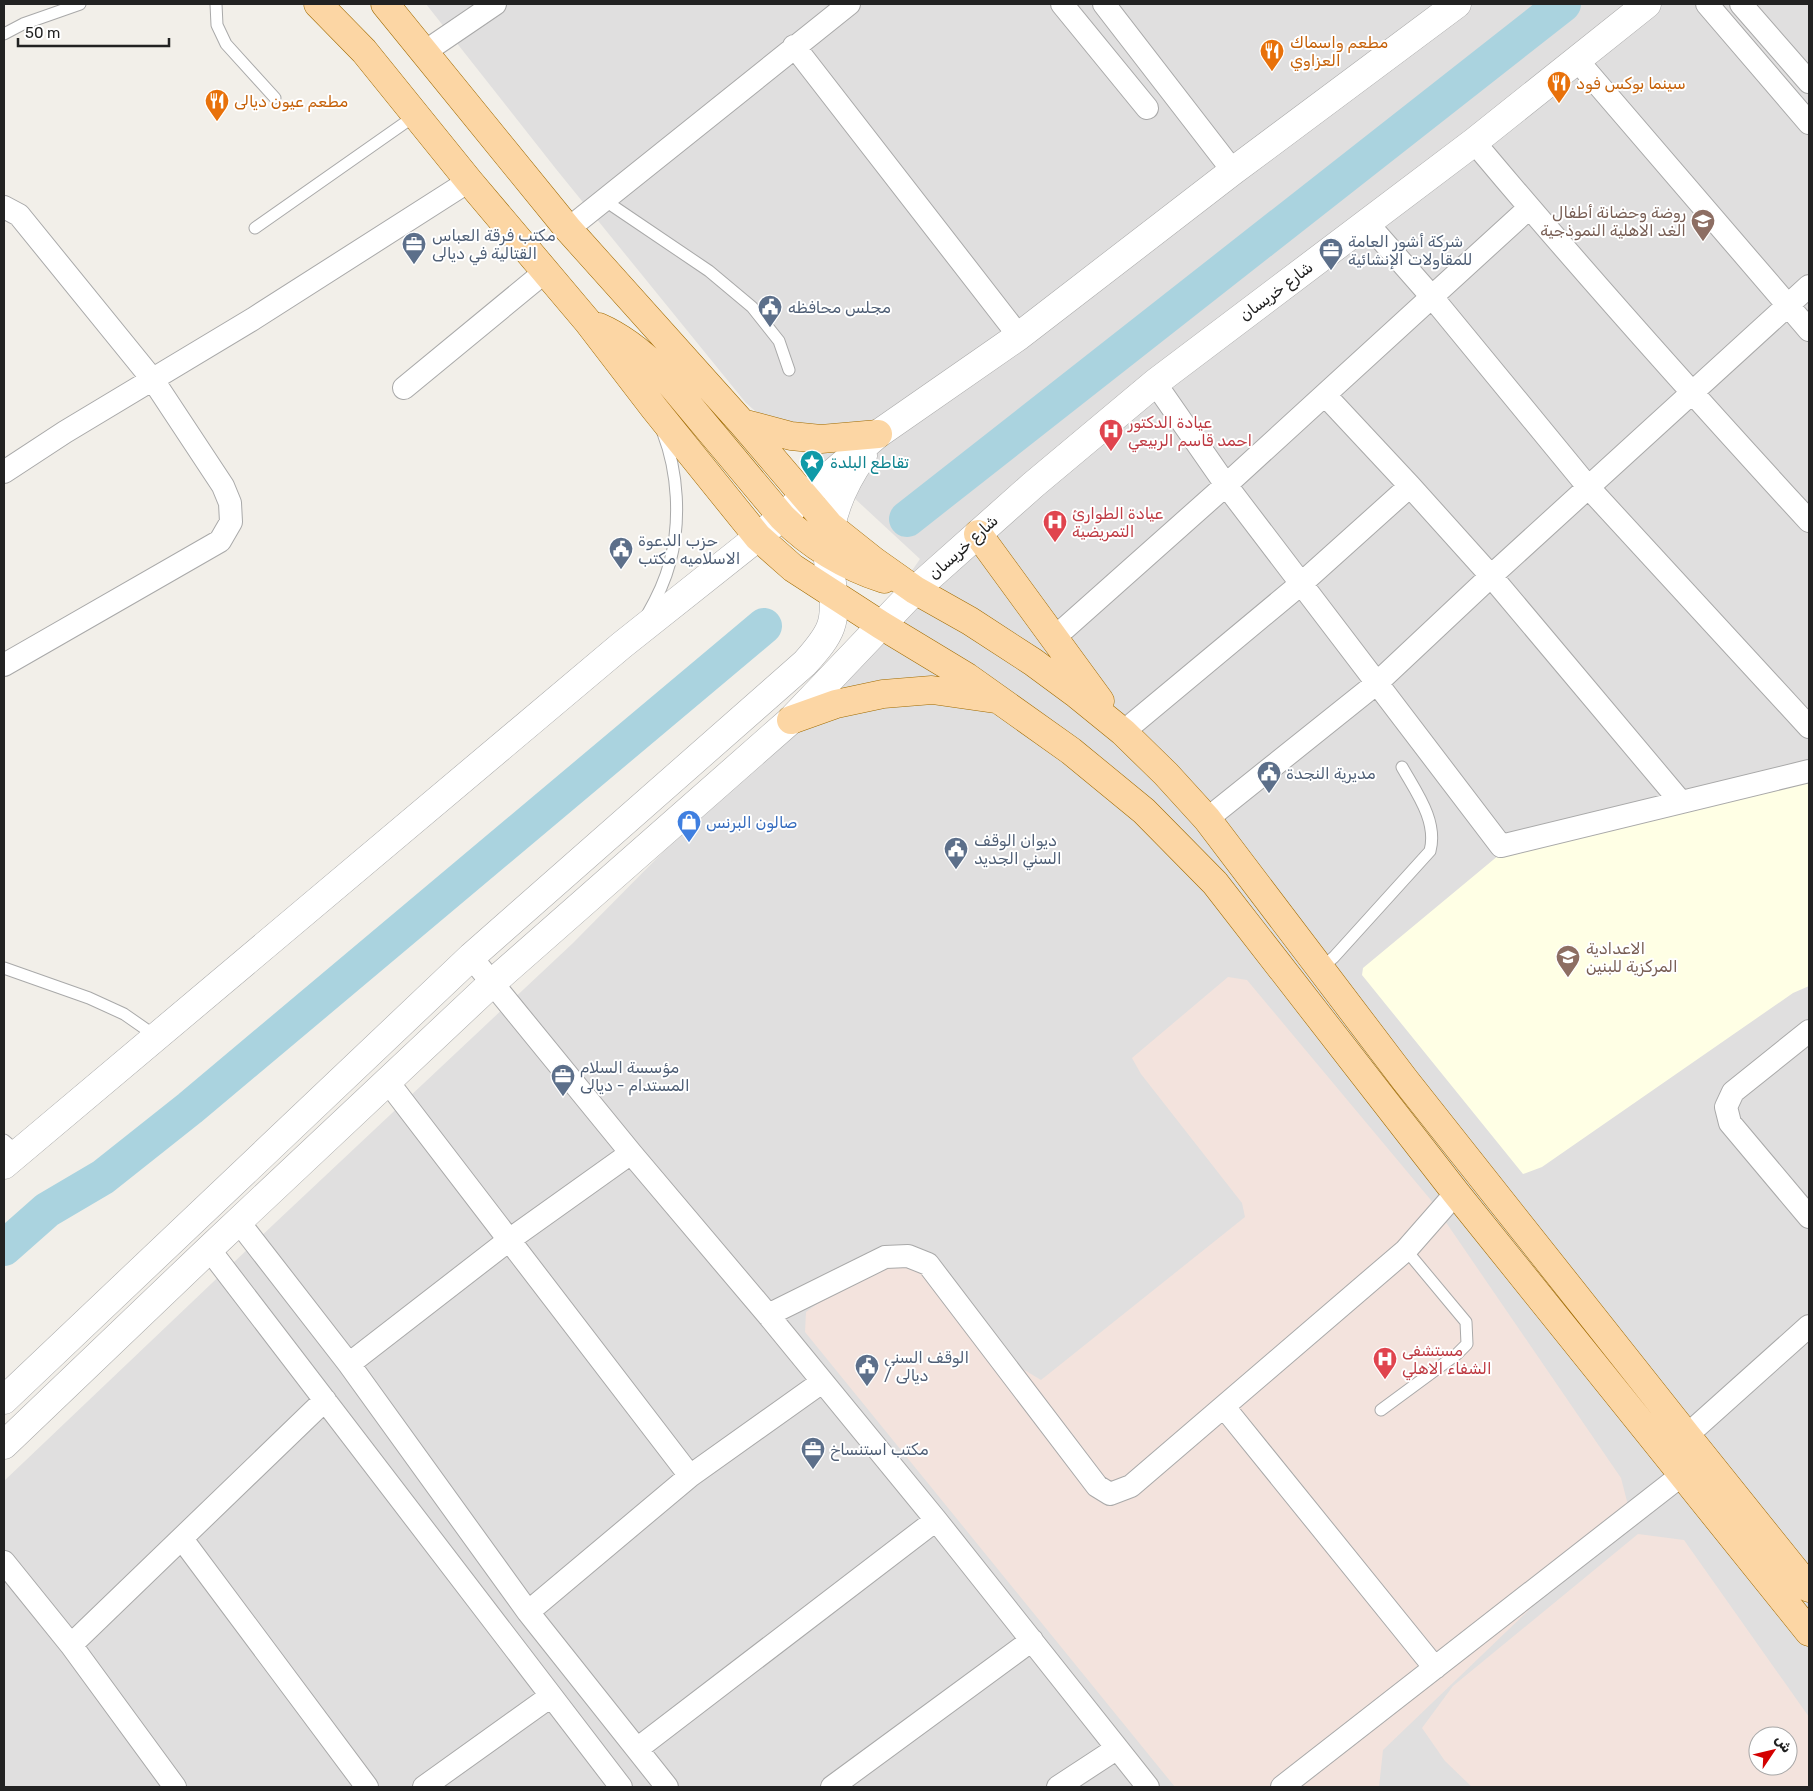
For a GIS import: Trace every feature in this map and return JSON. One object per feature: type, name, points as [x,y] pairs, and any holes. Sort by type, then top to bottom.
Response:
[{"type":"main road","points":[[318,4],[364,51]]},
{"type":"main road","points":[[327,4],[469,181],[588,322],[654,408],[758,537],[794,568],[881,625],[1002,700],[1070,751],[1144,811],[1215,883],[1456,1193],[1676,1444],[1809,1588]]},
{"type":"main road","points":[[384,4],[568,229],[742,423],[830,526],[915,590],[970,621],[1034,662],[1075,692],[1123,732],[1166,774],[1207,819],[1405,1080],[1676,1444],[1684,1474],[1809,1632]]},
{"type":"main road","points":[[588,322],[622,339],[660,370],[782,517],[800,534],[828,555],[868,574],[915,590]]},
{"type":"main road","points":[[742,423],[791,436],[821,439],[878,434]]},
{"type":"main road","points":[[978,534],[1123,732]]},
{"type":"main road","points":[[791,720],[836,704],[883,694],[932,690],[1002,700]]},
{"type":"street","points":[[423,53],[495,4]]},
{"type":"street","points":[[568,229],[794,46],[849,4]]},
{"type":"street","points":[[1062,4],[1147,108]]},
{"type":"street","points":[[1104,4],[1233,171]]},
{"type":"street","points":[[9,1152],[156,1037],[622,646],[782,517],[878,434],[1019,336],[1233,171],[1457,4]]},
{"type":"street","name":"شارع خريسان","points":[[4,1445],[238,1221],[491,984],[791,720],[915,590],[1033,485],[1155,383],[1474,142],[1647,4]]},
{"type":"street","points":[[1707,4],[1809,123]]},
{"type":"street","points":[[1742,4],[1809,82]]},
{"type":"street","points":[[794,46],[1019,336]]},
{"type":"street","points":[[1577,60],[1809,330]]},
{"type":"street","points":[[1474,142],[1529,208],[1691,393],[1809,521]]},
{"type":"street","points":[[4,472],[65,432],[253,319],[469,181]]},
{"type":"street","points":[[4,207],[19,215],[153,380],[223,486],[230,503],[231,522],[220,541],[4,665]]},
{"type":"street","points":[[1054,638],[1226,485],[1529,208]]},
{"type":"street","points":[[1366,223],[1432,297],[1589,488],[1809,727]]},
{"type":"street","points":[[404,388],[546,271]]},
{"type":"street","points":[[1207,819],[1377,683],[1491,576],[1809,286]]},
{"type":"street","points":[[1155,383],[1226,485],[1502,846],[1809,771]]},
{"type":"street","points":[[1325,395],[1491,576],[1681,802]]},
{"type":"street","points":[[4,1400],[471,957],[805,663],[830,631],[835,613],[828,555],[830,526],[841,495],[854,469],[878,434]]},
{"type":"street","points":[[1123,732],[1302,583],[1410,486]]},
{"type":"street","points":[[471,957],[491,984],[768,1315],[936,1520],[1148,1787]]},
{"type":"street","points":[[1809,1031],[1732,1092],[1726,1107],[1730,1123],[1809,1217]]},
{"type":"street","points":[[388,1082],[690,1476]]},
{"type":"street","points":[[348,1364],[509,1240],[631,1153]]},
{"type":"street","points":[[768,1315],[885,1257],[908,1256],[928,1264],[1097,1486],[1110,1494],[1131,1486],[1406,1250],[1456,1193]]},
{"type":"street","points":[[238,1221],[348,1364],[528,1612],[667,1787]]},
{"type":"street","points":[[209,1249],[621,1787]]},
{"type":"street","points":[[1676,1444],[1809,1326]]},
{"type":"street","points":[[528,1612],[690,1476],[822,1382]]},
{"type":"street","points":[[71,1645],[325,1400]]},
{"type":"street","points":[[1224,1406],[1435,1668]]},
{"type":"street","points":[[1282,1787],[1684,1474]]},
{"type":"street","points":[[637,1748],[936,1520]]},
{"type":"street","points":[[182,1539],[367,1787]]},
{"type":"street","points":[[4,1562],[71,1645],[176,1787]]},
{"type":"street","points":[[832,1787],[1032,1640]]},
{"type":"street","points":[[435,1784],[551,1696]]},
{"type":"street","points":[[1058,1787],[1116,1749]]},
{"type":"lane","points":[[4,34],[23,24],[80,4]]},
{"type":"lane","points":[[216,4],[218,25],[226,44],[275,98]]},
{"type":"lane","points":[[255,228],[416,115]]},
{"type":"lane","points":[[604,200],[709,270],[752,307],[779,341],[789,370]]},
{"type":"lane","points":[[622,646],[645,617],[664,582],[671,561],[676,522],[675,483],[667,444],[654,408]]},
{"type":"lane","points":[[1320,969],[1334,957],[1430,851],[1432,841],[1429,819],[1420,798],[1402,767]]},
{"type":"lane","points":[[4,968],[89,998],[124,1014],[156,1037]]},
{"type":"lane","points":[[1381,1410],[1457,1354],[1467,1344],[1466,1322],[1406,1250]]},
{"type":"shaded area","points":[[426,4],[1809,4],[1809,1787],[4,1787],[4,1481],[573,943],[844,669],[920,559],[852,496],[746,403],[556,169]]},
{"type":"shaded area","points":[[1809,779],[1809,986],[1793,993],[1542,1167],[1523,1174],[1362,975],[1363,968],[1499,855]]},
{"type":"shaded area","points":[[1228,977],[1247,980],[1430,1199],[1621,1478],[1630,1513],[1383,1750],[1379,1787],[1175,1787],[805,1332],[806,1312],[891,1251],[913,1249],[1021,1368],[1041,1380],[1245,1217],[1242,1203],[1141,1074],[1132,1058]]},
{"type":"shaded area","points":[[1638,1534],[1684,1540],[1809,1717],[1809,1787],[1472,1787],[1445,1761],[1422,1728],[1453,1686]]},
{"type":"waterway","points":[[907,519],[1563,4]]},
{"type":"waterway","points":[[4,1248],[47,1210],[103,1177],[190,1108],[764,626]]},
{"type":"place","name":"مطعم واسماك العزاوي","points":[[1272,72]]},
{"type":"place","name":"سينما بوكس فود","points":[[1559,104]]},
{"type":"place","name":"مطعم عيون ديالى","points":[[217,122]]},
{"type":"place","name":"روضة وحضانة أطفال الغد الاهلية النموذجية","points":[[1703,242]]},
{"type":"place","name":"مكتب فرقة العباس القتالية في ديالى","points":[[414,265]]},
{"type":"place","name":"شركة أشور العامة للمقاولات الإنشائية","points":[[1331,271]]},
{"type":"place","name":"مجلس محافظه","points":[[770,328]]},
{"type":"place","name":"عيادة الدكتور احمد قاسم الربيعي","points":[[1111,452]]},
{"type":"place","name":"تقاطع البلدة","points":[[812,483]]},
{"type":"place","name":"عيادة الطوارئ التمريضية","points":[[1055,543]]},
{"type":"place","name":"حزب الدعوة الاسلاميه مكتب","points":[[621,570]]},
{"type":"place","name":"مديرية النجدة","points":[[1269,794]]},
{"type":"place","name":"صالون البرنس","points":[[689,843]]},
{"type":"place","name":"ديوان الوقف السني الجديد","points":[[956,870]]},
{"type":"place","name":"الاعدادية المركزية للبنين","points":[[1568,978]]},
{"type":"place","name":"مؤسسة السلام المستدام - ديالى","points":[[563,1097]]},
{"type":"place","name":"مستشفى الشفاء الاهلي","points":[[1385,1380]]},
{"type":"place","name":"الوقف السني / ديالى","points":[[867,1387]]},
{"type":"place","name":"مكتب استنساخ","points":[[813,1470]]}]
